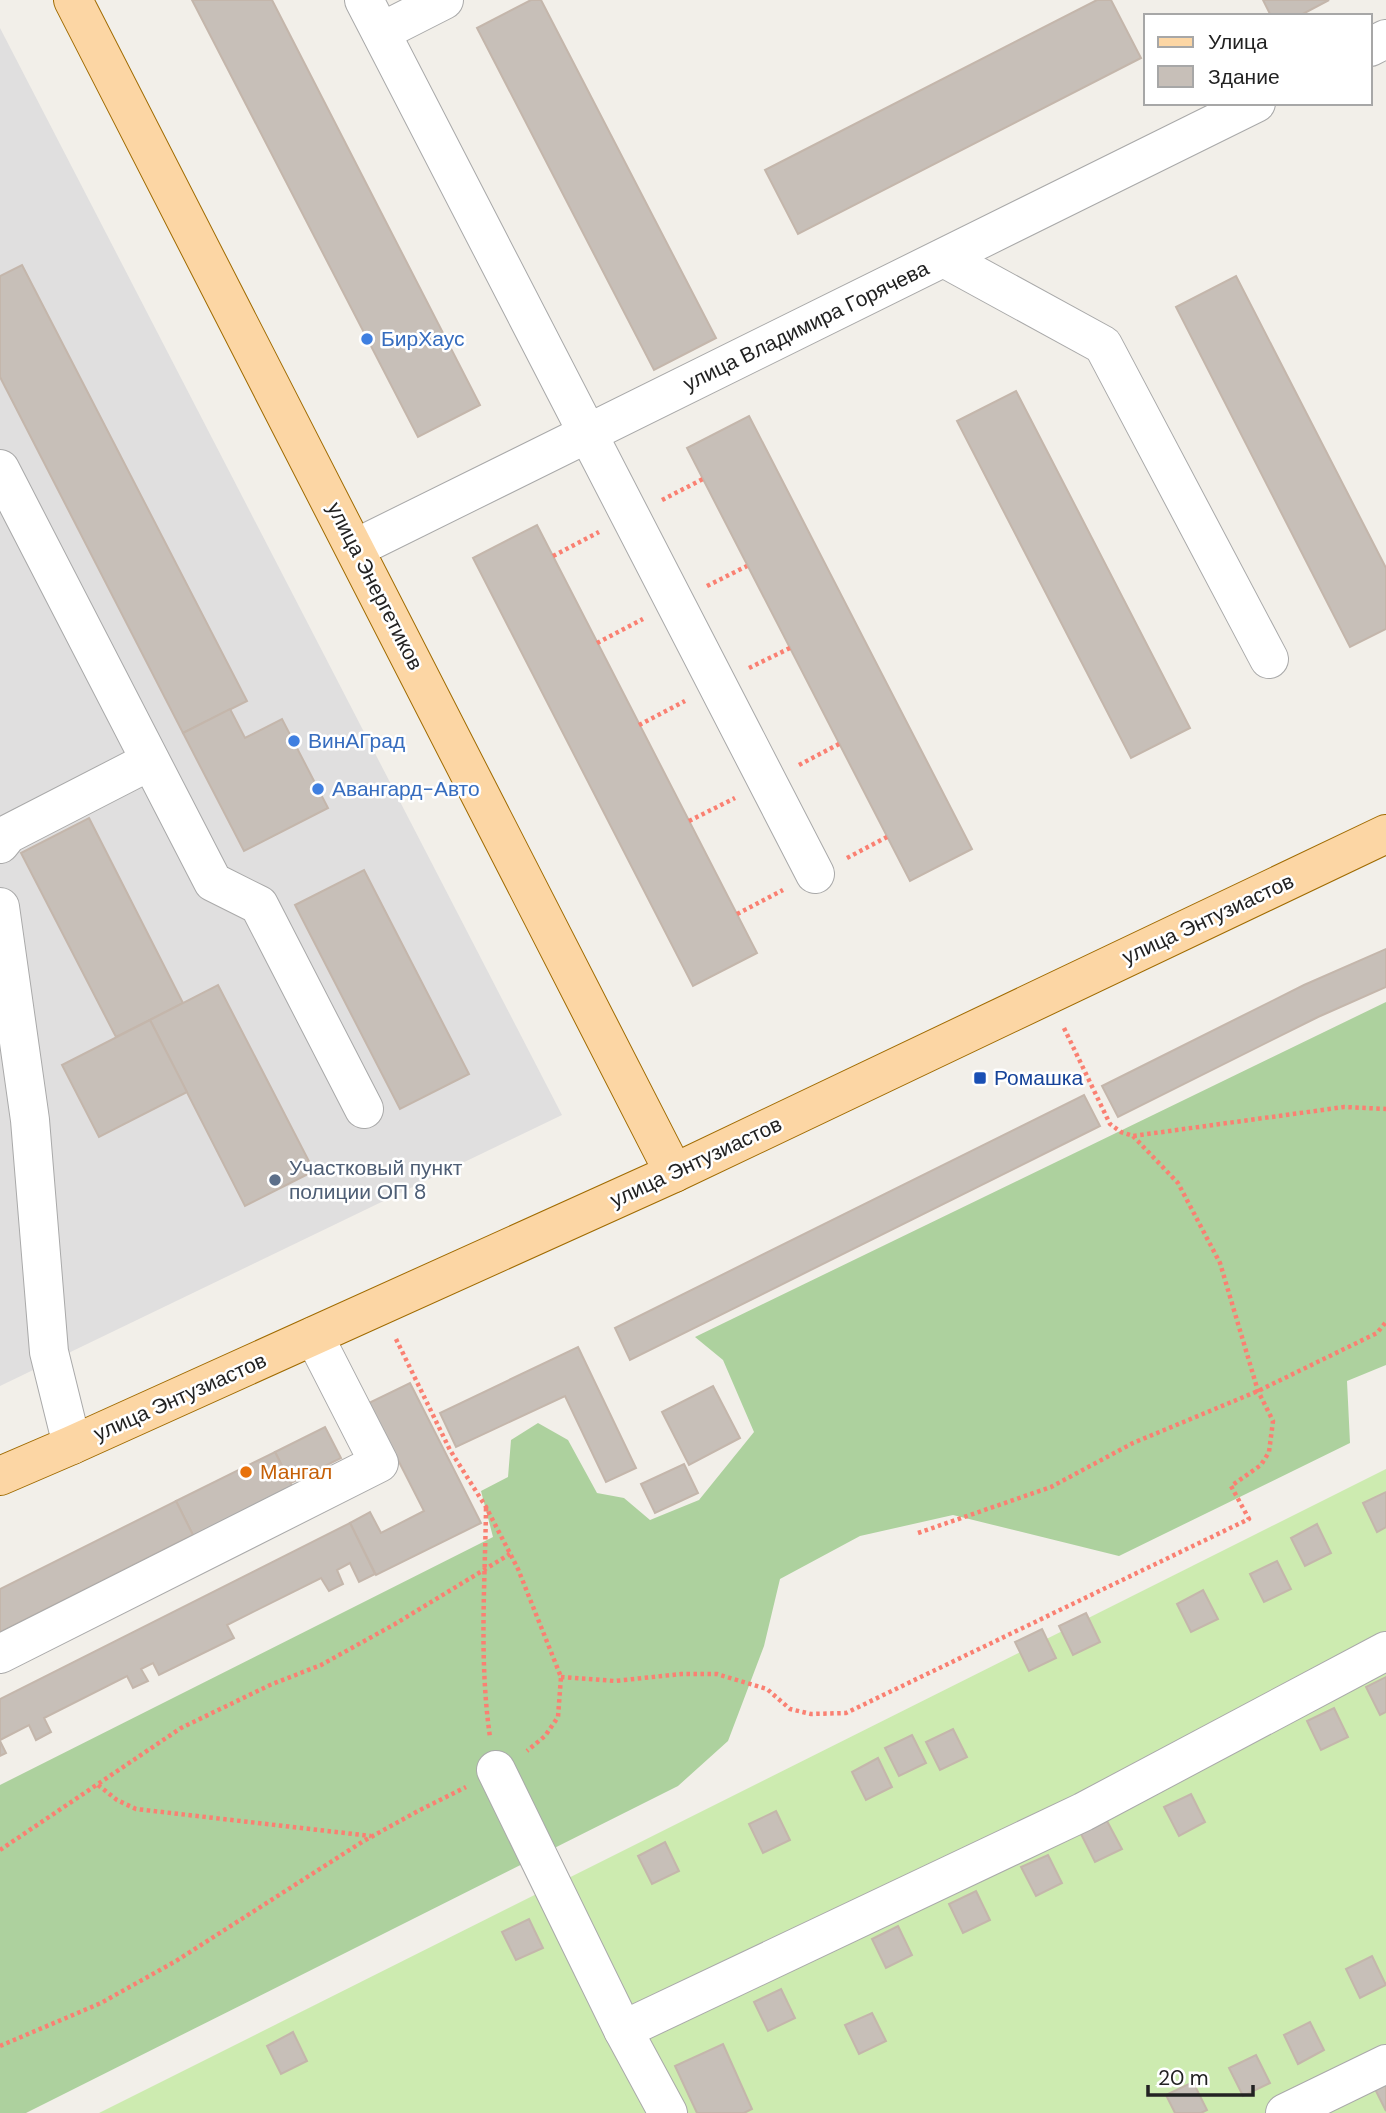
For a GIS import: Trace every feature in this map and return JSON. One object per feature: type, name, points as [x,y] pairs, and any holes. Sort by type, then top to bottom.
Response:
[{"type":"main road","name":"улица Энергетиков","points":[[73,0],[674,1173]]},
{"type":"main road","name":"улица Энтузиастов","points":[[0,1476],[72,1446],[674,1173],[1386,834]]},
{"type":"street","points":[[444,0],[372,16],[815,874]]},
{"type":"street","name":"улица Владимира Горячева","points":[[356,548],[1252,105]]},
{"type":"street","points":[[944,258],[1103,345],[1269,659]]},
{"type":"street","points":[[0,470],[213,882],[259,905],[364,1109]]},
{"type":"street","points":[[0,844],[8,834],[150,761]]},
{"type":"street","points":[[0,907],[47,1118],[49,1352],[72,1446]]},
{"type":"street","points":[[0,1654],[379,1463],[314,1336]]},
{"type":"street","points":[[623,2030],[1083,1812],[1386,1651]]},
{"type":"street","points":[[496,1770],[623,2030],[668,2113]]},
{"type":"street","points":[[1285,2113],[1386,2064]]},
{"type":"path","points":[[1048,995],[1110,1124],[1121,1132],[1133,1136],[1344,1107],[1386,1109]]},
{"type":"path","points":[[561,1677],[615,1681],[681,1674],[717,1674],[767,1689],[790,1709],[811,1714],[846,1713],[1249,1519],[1231,1486],[1261,1465],[1269,1452],[1273,1422],[1258,1391],[1220,1263],[1178,1184],[1133,1136]]},
{"type":"path","points":[[0,2046],[101,2003],[176,1961],[372,1836],[522,1755],[545,1737],[558,1717],[561,1677],[510,1554],[486,1507],[450,1450],[380,1307]]},
{"type":"path","points":[[918,1532],[1051,1487],[1133,1443],[1258,1391],[1377,1333],[1386,1322]]},
{"type":"path","points":[[486,1507],[483,1646],[485,1704],[496,1770]]},
{"type":"path","points":[[0,1850],[181,1728],[270,1685],[320,1665],[395,1625],[510,1554]]},
{"type":"path","points":[[99,1785],[117,1800],[136,1809],[372,1836]]},
{"type":"shaded area","points":[[0,28],[562,1115],[0,1386]]},
{"type":"green space","points":[[1386,1002],[1386,1365],[1347,1381],[1350,1443],[1119,1556],[953,1515],[860,1536],[780,1579],[764,1646],[728,1741],[678,1786],[26,2113],[0,2113],[0,1785],[493,1537],[481,1491],[508,1477],[511,1440],[538,1423],[568,1440],[597,1493],[624,1498],[650,1520],[699,1500],[754,1432],[723,1360],[695,1337]]},
{"type":"green space","points":[[1386,1469],[1386,2113],[99,2113]]},
{"type":"building","points":[[192,0],[272,0],[480,405],[418,437]]},
{"type":"building","points":[[531,0],[541,0],[716,338],[654,370],[477,28]]},
{"type":"building","points":[[1097,0],[1111,0],[1141,58],[798,234],[765,170]]},
{"type":"building","points":[[1263,0],[1329,0],[1303,14],[1270,14]]},
{"type":"building","points":[[22,265],[247,701],[183,733],[0,377],[0,276]]},
{"type":"building","points":[[1236,276],[1386,568],[1386,629],[1350,647],[1176,307]]},
{"type":"building","points":[[1016,391],[1190,728],[1131,758],[957,421]]},
{"type":"building","points":[[749,416],[972,849],[910,881],[687,448]]},
{"type":"building","points":[[537,525],[757,953],[693,986],[473,558]]},
{"type":"building","points":[[230,709],[245,738],[282,719],[328,808],[244,851],[183,733]]},
{"type":"building","points":[[89,818],[183,1003],[116,1037],[21,853]]},
{"type":"building","points":[[364,870],[469,1074],[400,1109],[295,905]]},
{"type":"building","points":[[1386,949],[1386,987],[1318,1017],[1118,1117],[1102,1086],[1304,985]]},
{"type":"building","points":[[218,985],[314,1171],[245,1206],[150,1020]]},
{"type":"building","points":[[150,1020],[187,1092],[99,1137],[62,1065]]},
{"type":"building","points":[[1084,1095],[1100,1126],[630,1360],[615,1328]]},
{"type":"building","points":[[578,1347],[636,1468],[606,1482],[565,1396],[456,1447],[440,1413]]},
{"type":"building","points":[[410,1383],[481,1523],[376,1575],[350,1523],[370,1512],[381,1533],[424,1511],[369,1403]]},
{"type":"building","points":[[713,1386],[740,1438],[689,1465],[662,1412]]},
{"type":"building","points":[[325,1427],[341,1458],[291,1483],[275,1452]]},
{"type":"building","points":[[275,1452],[297,1496],[198,1545],[176,1501]]},
{"type":"building","points":[[684,1464],[698,1493],[655,1513],[641,1484]]},
{"type":"building","points":[[1386,1492],[1386,1527],[1377,1532],[1363,1503]]},
{"type":"building","points":[[176,1501],[193,1535],[0,1632],[0,1589]]},
{"type":"building","points":[[350,1523],[375,1574],[359,1582],[350,1563],[337,1570],[343,1584],[329,1591],[321,1578],[227,1625],[234,1638],[159,1675],[153,1663],[141,1669],[148,1681],[133,1688],[127,1676],[44,1718],[51,1732],[36,1740],[29,1725],[0,1740],[0,1699]]},
{"type":"building","points":[[1317,1524],[1331,1553],[1305,1566],[1291,1538]]},
{"type":"building","points":[[1277,1561],[1291,1589],[1264,1602],[1250,1574]]},
{"type":"building","points":[[1203,1590],[1218,1619],[1191,1632],[1177,1604]]},
{"type":"building","points":[[1086,1613],[1100,1642],[1073,1655],[1059,1626]]},
{"type":"building","points":[[1042,1629],[1056,1658],[1029,1671],[1015,1642]]},
{"type":"building","points":[[1386,1677],[1386,1712],[1380,1715],[1366,1687]]},
{"type":"building","points":[[1334,1708],[1348,1737],[1321,1750],[1307,1721]]},
{"type":"building","points":[[953,1729],[967,1757],[940,1770],[926,1742]]},
{"type":"building","points":[[912,1735],[926,1763],[899,1776],[885,1748]]},
{"type":"building","points":[[0,1741],[6,1753],[0,1756]]},
{"type":"building","points":[[878,1758],[892,1787],[866,1800],[852,1772]]},
{"type":"building","points":[[1191,1794],[1205,1822],[1179,1836],[1164,1807]]},
{"type":"building","points":[[776,1811],[790,1840],[763,1853],[749,1824]]},
{"type":"building","points":[[1107,1821],[1122,1849],[1095,1862],[1081,1834]]},
{"type":"building","points":[[665,1842],[679,1871],[652,1884],[638,1856]]},
{"type":"building","points":[[1048,1855],[1062,1883],[1036,1896],[1021,1867]]},
{"type":"building","points":[[976,1891],[990,1920],[963,1933],[949,1904]]},
{"type":"building","points":[[529,1919],[543,1948],[516,1960],[502,1932]]},
{"type":"building","points":[[898,1926],[912,1955],[886,1968],[872,1939]]},
{"type":"building","points":[[1372,1956],[1386,1985],[1360,1998],[1346,1969]]},
{"type":"building","points":[[781,1989],[795,2018],[768,2031],[754,2002]]},
{"type":"building","points":[[872,2013],[886,2041],[859,2054],[845,2025]]},
{"type":"building","points":[[1310,2022],[1324,2050],[1298,2064],[1284,2035]]},
{"type":"building","points":[[293,2032],[307,2061],[281,2074],[267,2046]]},
{"type":"building","points":[[723,2044],[752,2109],[744,2113],[697,2113],[675,2066]]},
{"type":"building","points":[[1256,2055],[1270,2083],[1243,2096],[1229,2068]]},
{"type":"building","points":[[1386,2076],[1386,2111],[1372,2083]]},
{"type":"building","points":[[1193,2082],[1207,2110],[1201,2113],[1175,2113],[1166,2095]]},
{"type":"place","name":"БирХаус","points":[[367,339]]},
{"type":"place","name":"ВинАГрад","points":[[294,741]]},
{"type":"place","name":"Авангард-Авто","points":[[318,789]]},
{"type":"place","name":"Ромашка","points":[[980,1078]]},
{"type":"place","name":"Участковый пункт полиции ОП 8","points":[[275,1180]]},
{"type":"place","name":"Мангал","points":[[246,1472]]}]
